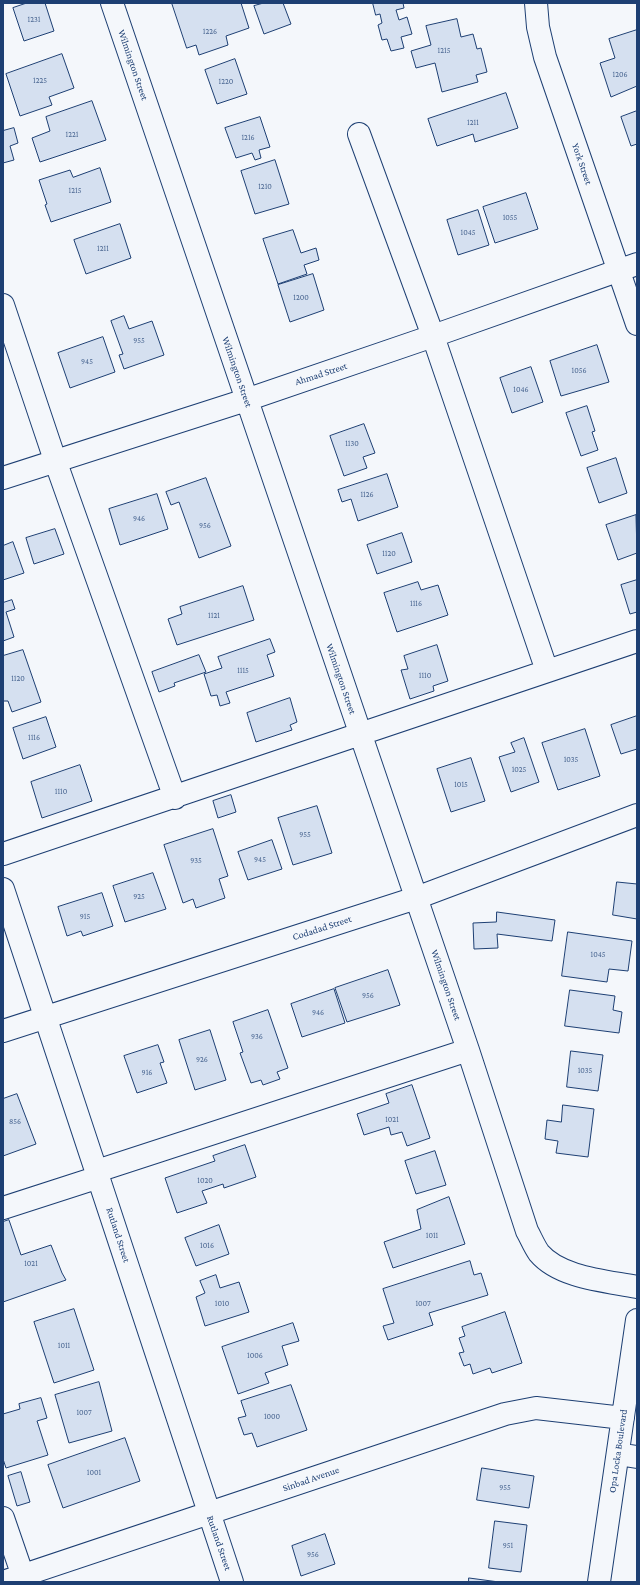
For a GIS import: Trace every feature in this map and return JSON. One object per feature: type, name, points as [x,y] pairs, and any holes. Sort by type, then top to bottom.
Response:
[{"type":"street","name":"Wilmington Street","points":[[112,3],[468,1050],[527,1231],[539,1253],[565,1272],[637,1287]]},
{"type":"street","name":"York Street","points":[[536,3],[538,27],[545,57],[627,268],[637,324]]},
{"type":"street","points":[[359,134],[433,336],[547,670]]},
{"type":"street","name":"Ahmad Street","points":[[3,478],[55,460],[246,400],[627,268]]},
{"type":"street","points":[[3,305],[55,460],[175,798]]},
{"type":"street","points":[[3,854],[175,798],[637,640]]},
{"type":"street","name":"Codadad Street","points":[[3,1031],[416,898],[637,816]]},
{"type":"street","name":"Rutland Street","points":[[3,889],[232,1582]]},
{"type":"street","points":[[3,1208],[98,1174],[468,1050]]},
{"type":"street","name":"Opa Locka Boulevard","points":[[599,1582],[627,1456],[623,1418],[637,1320]]},
{"type":"street","name":"Sinbad Avenue","points":[[17,1580],[505,1414],[536,1408],[623,1418]]},
{"type":"street","points":[[3,1518],[17,1580]]},
{"type":"building","points":[[27,3],[45,3],[54,31],[24,41],[13,8]]},
{"type":"building","points":[[172,3],[241,3],[249,28],[226,36],[228,45],[199,55],[196,45],[187,48]]},
{"type":"building","points":[[264,3],[283,3],[291,24],[264,34],[254,6]]},
{"type":"building","points":[[373,3],[403,3],[404,8],[396,10],[399,20],[407,17],[412,34],[401,37],[404,48],[391,51],[387,39],[382,40],[378,25],[382,23],[380,14],[376,15]]},
{"type":"building","points":[[457,19],[461,37],[473,34],[477,49],[481,48],[487,72],[476,75],[478,82],[442,92],[435,63],[416,68],[411,51],[431,45],[426,26]]},
{"type":"building","points":[[637,30],[637,86],[611,97],[600,63],[615,58],[609,39]]},
{"type":"building","points":[[62,54],[74,88],[49,97],[52,105],[20,116],[6,74]]},
{"type":"building","points":[[235,59],[247,94],[217,104],[205,70]]},
{"type":"building","points":[[506,93],[518,128],[475,142],[473,134],[437,146],[428,119]]},
{"type":"building","points":[[92,101],[106,140],[40,162],[32,138],[50,131],[46,117]]},
{"type":"building","points":[[637,111],[637,144],[631,146],[621,117]]},
{"type":"building","points":[[260,117],[270,147],[259,150],[261,158],[255,160],[252,153],[236,158],[225,128]]},
{"type":"building","points":[[14,128],[18,143],[10,146],[14,160],[3,163],[3,131]]},
{"type":"building","points":[[275,160],[289,204],[255,214],[241,171]]},
{"type":"building","points":[[100,168],[111,202],[51,222],[39,180],[70,170],[73,177]]},
{"type":"building","points":[[526,193],[538,229],[495,243],[483,207]]},
{"type":"building","points":[[478,210],[489,245],[458,255],[447,220]]},
{"type":"building","points":[[120,224],[131,258],[86,274],[74,240]]},
{"type":"building","points":[[293,230],[301,253],[316,248],[319,260],[304,265],[307,274],[278,284],[263,239]]},
{"type":"building","points":[[313,274],[324,310],[290,322],[278,285]]},
{"type":"building","points":[[124,316],[129,329],[152,321],[164,355],[124,369],[119,355],[123,354],[111,321]]},
{"type":"building","points":[[103,337],[115,372],[70,388],[58,353]]},
{"type":"building","points":[[597,345],[609,382],[561,396],[550,361]]},
{"type":"building","points":[[531,367],[543,402],[512,413],[500,378]]},
{"type":"building","points":[[587,406],[595,431],[592,432],[598,450],[581,456],[566,413]]},
{"type":"building","points":[[364,424],[375,453],[363,457],[367,468],[344,476],[330,436]]},
{"type":"building","points":[[616,458],[627,493],[599,503],[587,468]]},
{"type":"building","points":[[387,474],[398,507],[358,521],[351,499],[342,502],[338,490]]},
{"type":"building","points":[[206,478],[231,546],[199,558],[179,502],[171,505],[166,492]]},
{"type":"building","points":[[157,494],[168,529],[120,545],[109,509]]},
{"type":"building","points":[[636,515],[637,553],[618,560],[606,525]]},
{"type":"building","points":[[55,529],[64,554],[34,564],[26,538]]},
{"type":"building","points":[[402,533],[412,562],[377,574],[367,545]]},
{"type":"building","points":[[13,542],[24,573],[3,580],[3,546]]},
{"type":"building","points":[[637,580],[637,612],[630,614],[621,585]]},
{"type":"building","points":[[418,582],[421,590],[438,585],[448,615],[397,632],[384,593]]},
{"type":"building","points":[[243,586],[254,620],[177,645],[168,619],[182,614],[180,607]]},
{"type":"building","points":[[12,600],[15,609],[6,612],[14,637],[3,641],[3,603]]},
{"type":"building","points":[[270,639],[275,652],[267,655],[274,676],[226,692],[230,703],[220,706],[217,695],[211,696],[204,674],[222,668],[218,657]]},
{"type":"building","points":[[437,645],[448,681],[433,686],[434,691],[410,699],[401,670],[408,669],[404,656]]},
{"type":"building","points":[[23,650],[41,702],[12,712],[8,701],[3,701],[3,656]]},
{"type":"building","points":[[199,655],[206,672],[174,683],[175,686],[159,692],[152,672]]},
{"type":"building","points":[[290,698],[297,722],[290,725],[292,730],[256,742],[247,713]]},
{"type":"building","points":[[637,716],[637,749],[621,754],[611,725]]},
{"type":"building","points":[[46,717],[56,747],[23,759],[13,728]]},
{"type":"building","points":[[585,729],[600,776],[558,790],[542,743]]},
{"type":"building","points":[[524,738],[539,782],[511,792],[499,757],[515,752],[511,743]]},
{"type":"building","points":[[471,758],[485,801],[451,812],[437,769]]},
{"type":"building","points":[[80,765],[92,801],[42,818],[31,782]]},
{"type":"building","points":[[231,795],[236,812],[218,818],[213,801]]},
{"type":"building","points":[[317,806],[332,853],[293,865],[278,818]]},
{"type":"building","points":[[213,829],[228,876],[219,879],[225,898],[196,908],[193,899],[183,903],[164,845]]},
{"type":"building","points":[[272,840],[282,869],[248,880],[238,852]]},
{"type":"building","points":[[153,873],[166,909],[125,922],[113,886]]},
{"type":"building","points":[[617,882],[637,884],[637,919],[613,915]]},
{"type":"building","points":[[102,893],[113,926],[83,936],[81,931],[67,936],[58,907]]},
{"type":"building","points":[[497,912],[555,920],[552,941],[497,934],[498,948],[474,949],[473,923],[496,922]]},
{"type":"building","points":[[568,932],[632,941],[628,971],[609,969],[607,982],[562,976]]},
{"type":"building","points":[[388,970],[400,1005],[347,1022],[335,988]]},
{"type":"building","points":[[334,989],[345,1023],[302,1037],[291,1004]]},
{"type":"building","points":[[570,990],[615,996],[613,1010],[622,1012],[619,1033],[565,1026]]},
{"type":"building","points":[[268,1010],[288,1068],[277,1072],[280,1079],[263,1085],[261,1080],[251,1083],[240,1053],[243,1052],[233,1022]]},
{"type":"building","points":[[210,1030],[226,1080],[195,1090],[179,1040]]},
{"type":"building","points":[[158,1045],[164,1062],[160,1063],[167,1083],[137,1093],[124,1056]]},
{"type":"building","points":[[571,1051],[603,1055],[598,1091],[567,1087]]},
{"type":"building","points":[[412,1085],[430,1138],[407,1146],[402,1132],[391,1135],[389,1127],[364,1135],[357,1114],[389,1103],[386,1094]]},
{"type":"building","points":[[17,1094],[36,1144],[3,1156],[3,1099]]},
{"type":"building","points":[[563,1105],[594,1109],[588,1157],[556,1153],[558,1141],[545,1139],[547,1120],[561,1122]]},
{"type":"building","points":[[245,1145],[256,1177],[224,1188],[223,1184],[202,1191],[207,1203],[177,1213],[165,1178],[215,1161],[213,1156]]},
{"type":"building","points":[[435,1151],[446,1185],[416,1194],[405,1161]]},
{"type":"building","points":[[449,1197],[465,1244],[393,1268],[384,1242],[421,1229],[417,1210]]},
{"type":"building","points":[[9,1220],[21,1255],[51,1245],[66,1280],[3,1302],[3,1222]]},
{"type":"building","points":[[219,1225],[229,1254],[196,1266],[185,1238]]},
{"type":"building","points":[[470,1261],[474,1275],[481,1273],[488,1295],[429,1313],[433,1325],[388,1340],[383,1326],[394,1323],[383,1289]]},
{"type":"building","points":[[216,1275],[220,1288],[239,1282],[249,1312],[205,1326],[196,1297],[205,1293],[200,1281]]},
{"type":"building","points":[[74,1309],[94,1370],[54,1383],[34,1322]]},
{"type":"building","points":[[505,1312],[522,1363],[492,1373],[490,1368],[473,1374],[470,1364],[464,1366],[459,1353],[464,1352],[459,1338],[465,1336],[462,1327]]},
{"type":"building","points":[[293,1323],[299,1341],[282,1346],[288,1365],[265,1373],[269,1383],[238,1394],[222,1347]]},
{"type":"building","points":[[99,1382],[112,1431],[69,1443],[55,1395]]},
{"type":"building","points":[[291,1385],[307,1430],[257,1447],[252,1433],[244,1435],[238,1418],[246,1416],[241,1401]]},
{"type":"building","points":[[41,1398],[47,1418],[37,1421],[48,1455],[6,1468],[3,1459],[3,1414],[20,1409],[19,1404]]},
{"type":"building","points":[[125,1438],[140,1481],[63,1508],[48,1465]]},
{"type":"building","points":[[482,1468],[534,1476],[529,1508],[477,1500]]},
{"type":"building","points":[[21,1472],[30,1502],[17,1506],[8,1476]]},
{"type":"building","points":[[495,1521],[527,1525],[521,1572],[489,1568]]},
{"type":"building","points":[[325,1534],[335,1564],[301,1576],[292,1546]]},
{"type":"building","points":[[469,1578],[499,1582],[469,1582]]}]
